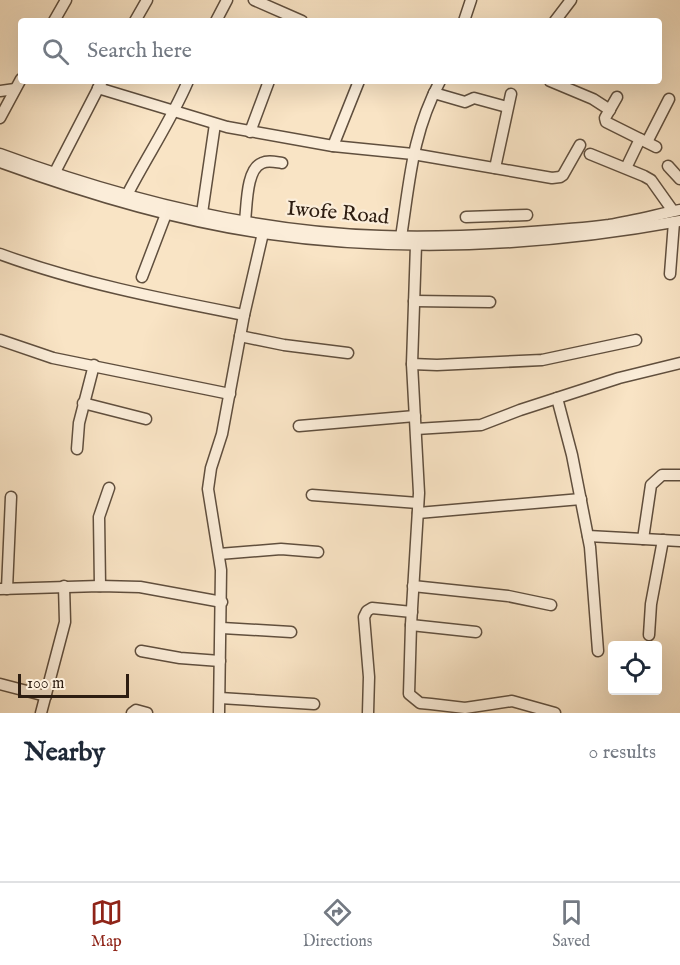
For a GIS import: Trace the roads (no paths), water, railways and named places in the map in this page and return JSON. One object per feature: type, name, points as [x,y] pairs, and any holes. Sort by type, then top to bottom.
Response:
[{"type":"street","points":[[56,18],[66,0]]},
{"type":"street","points":[[137,18],[147,0]]},
{"type":"street","points":[[218,18],[227,0]]},
{"type":"street","points":[[254,0],[292,18]]},
{"type":"street","points":[[465,18],[471,0]]},
{"type":"street","points":[[557,18],[571,0]]},
{"type":"street","points":[[0,118],[18,84]]},
{"type":"street","points":[[54,174],[100,84],[175,112],[250,132],[333,146],[413,154],[552,178],[560,177],[580,145]]},
{"type":"street","points":[[127,195],[159,136],[175,112],[187,84]]},
{"type":"street","points":[[250,132],[268,84]]},
{"type":"street","points":[[333,146],[358,84]]},
{"type":"street","points":[[401,237],[413,154],[421,123],[438,84]]},
{"type":"street","points":[[557,84],[592,99],[610,110]]},
{"type":"street","points":[[0,91],[15,89]]},
{"type":"street","points":[[434,93],[465,102],[474,98],[507,107]]},
{"type":"street","points":[[495,168],[511,94]]},
{"type":"street","points":[[616,97],[605,118],[606,122],[648,143]]},
{"type":"street","points":[[626,168],[648,143],[669,99]]},
{"type":"street","points":[[202,213],[216,124]]},
{"type":"street","name":"Iwofe Road","points":[[0,154],[166,214],[263,233],[326,240],[416,245],[465,245],[547,240],[677,216]]},
{"type":"street","points":[[590,154],[651,180],[677,216],[670,274]]},
{"type":"street","points":[[245,221],[253,170],[266,161],[282,163]]},
{"type":"street","name":"Iwofe Road","points":[[0,162],[104,193],[127,195],[245,221],[327,232],[401,237],[484,235],[607,225],[677,216]]},
{"type":"street","points":[[668,166],[680,179]]},
{"type":"street","points":[[142,277],[166,214]]},
{"type":"street","points":[[466,217],[527,215]]},
{"type":"street","points":[[496,216],[496,234]]},
{"type":"street","points":[[484,217],[484,235]]},
{"type":"street","points":[[219,713],[222,628],[221,570],[208,489],[263,233]]},
{"type":"street","points":[[416,245],[412,364],[418,508],[411,626],[410,694],[420,703],[465,708],[512,701],[555,713]]},
{"type":"street","points":[[0,254],[141,295],[244,315]]},
{"type":"street","points":[[414,301],[490,302]]},
{"type":"street","points":[[240,336],[284,345],[348,353]]},
{"type":"street","points":[[0,340],[53,358],[230,394]]},
{"type":"street","points":[[412,364],[542,360],[636,340]]},
{"type":"street","points":[[416,429],[481,425],[619,378],[680,363]]},
{"type":"street","points":[[77,450],[78,423],[94,365]]},
{"type":"street","points":[[557,398],[588,536],[596,604],[598,651]]},
{"type":"street","points":[[83,403],[146,419]]},
{"type":"street","points":[[299,426],[416,417]]},
{"type":"street","points":[[643,539],[651,485],[662,475],[680,476]]},
{"type":"street","points":[[100,586],[99,517],[109,488]]},
{"type":"street","points":[[312,495],[418,508],[581,499]]},
{"type":"street","points":[[11,497],[4,589],[64,586],[140,587],[222,602]]},
{"type":"street","points":[[588,536],[680,542]]},
{"type":"street","points":[[649,635],[651,604],[663,540]]},
{"type":"street","points":[[219,554],[281,549],[318,552]]},
{"type":"street","points":[[41,713],[65,622],[64,586]]},
{"type":"street","points":[[413,586],[508,596],[551,605]]},
{"type":"street","points":[[368,713],[369,677],[364,617],[372,608],[412,612]]},
{"type":"street","points":[[411,626],[476,632]]},
{"type":"street","points":[[222,628],[291,632]]},
{"type":"street","points":[[141,651],[180,658],[220,661]]},
{"type":"street","points":[[0,684],[46,696]]},
{"type":"street","points":[[220,698],[314,704]]},
{"type":"street","points":[[132,713],[136,710],[147,713]]}]
